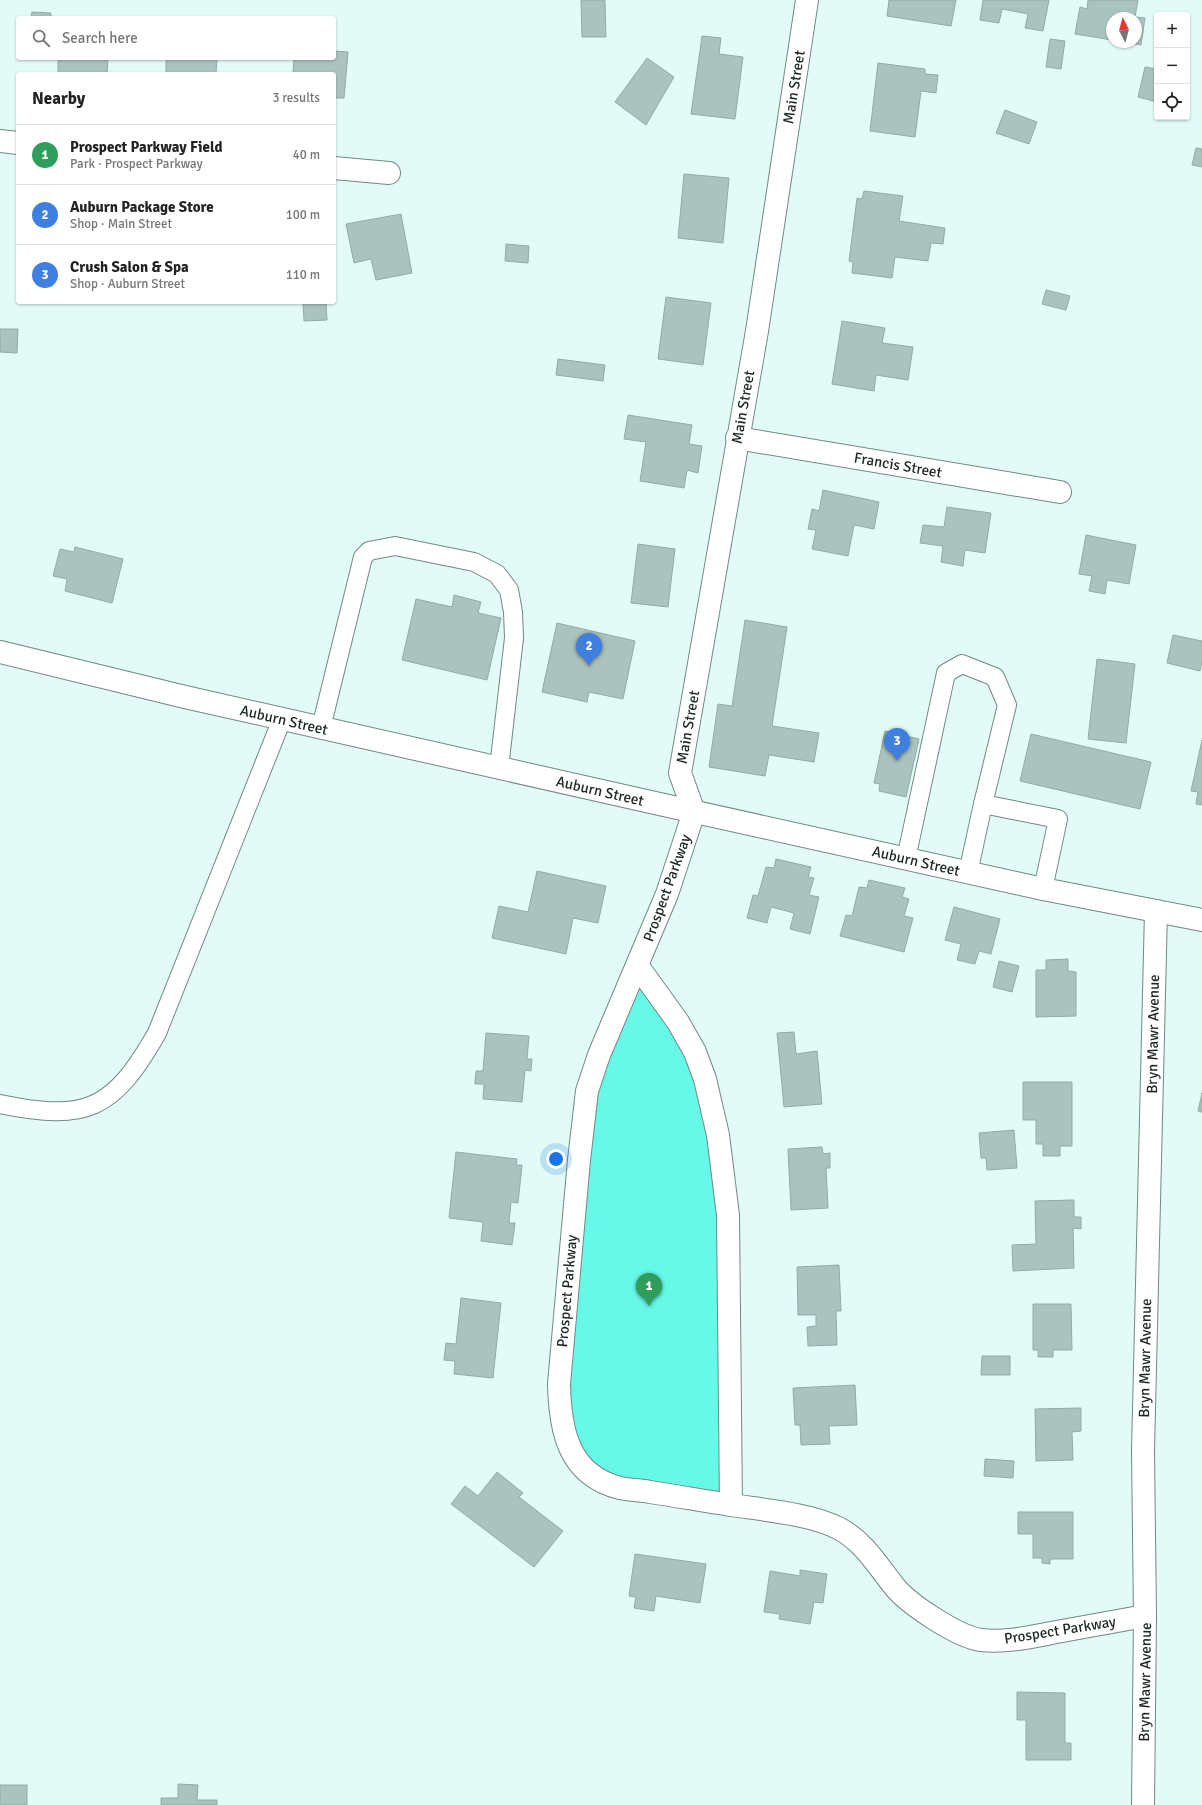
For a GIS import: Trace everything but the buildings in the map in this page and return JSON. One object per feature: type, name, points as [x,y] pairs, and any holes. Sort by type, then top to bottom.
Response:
[{"type":"street","name":"Main Street","points":[[694,812],[680,773],[737,438],[757,331],[807,0]]},
{"type":"street","points":[[0,141],[16,143]]},
{"type":"street","points":[[336,168],[388,173]]},
{"type":"street","name":"Francis Street","points":[[737,438],[1060,492]]},
{"type":"street","name":"Auburn Street","points":[[0,652],[321,728],[694,812],[1043,889],[1202,920]]},
{"type":"street","name":"Prospect Parkway","points":[[694,812],[667,894],[602,1046],[587,1091],[579,1160],[559,1384],[561,1420],[568,1446],[574,1458],[601,1481],[619,1488],[795,1516],[826,1523],[840,1529],[861,1545],[879,1565],[895,1588],[916,1605],[955,1630],[979,1639],[1023,1639],[1145,1616]]},
{"type":"street","name":"Bryn Mawr Avenue","points":[[1143,1805],[1145,1616],[1143,1452],[1156,911]]},
{"type":"street","points":[[637,965],[678,1022],[695,1052],[705,1079],[718,1135],[728,1215],[731,1505]]},
{"type":"lane","points":[[321,728],[363,556],[370,551],[395,546],[474,562],[497,574],[509,590],[513,612],[514,638],[500,768]]},
{"type":"lane","points":[[906,859],[946,673],[962,664],[995,677],[1007,705],[968,873]]},
{"type":"lane","points":[[0,1104],[46,1111],[75,1111],[89,1108],[104,1100],[117,1089],[140,1064],[157,1033],[282,719]]},
{"type":"lane","points":[[983,804],[1058,819],[1043,889]]},
{"type":"green space","points":[[637,965],[678,1022],[718,1135],[731,1505],[591,1474],[559,1396],[591,1079]]},
{"type":"place","name":"Auburn Package Store","points":[[589,666]]},
{"type":"place","name":"Crush Salon & Spa","points":[[897,761]]},
{"type":"place","name":"Prospect Parkway Field","points":[[649,1306]]}]
